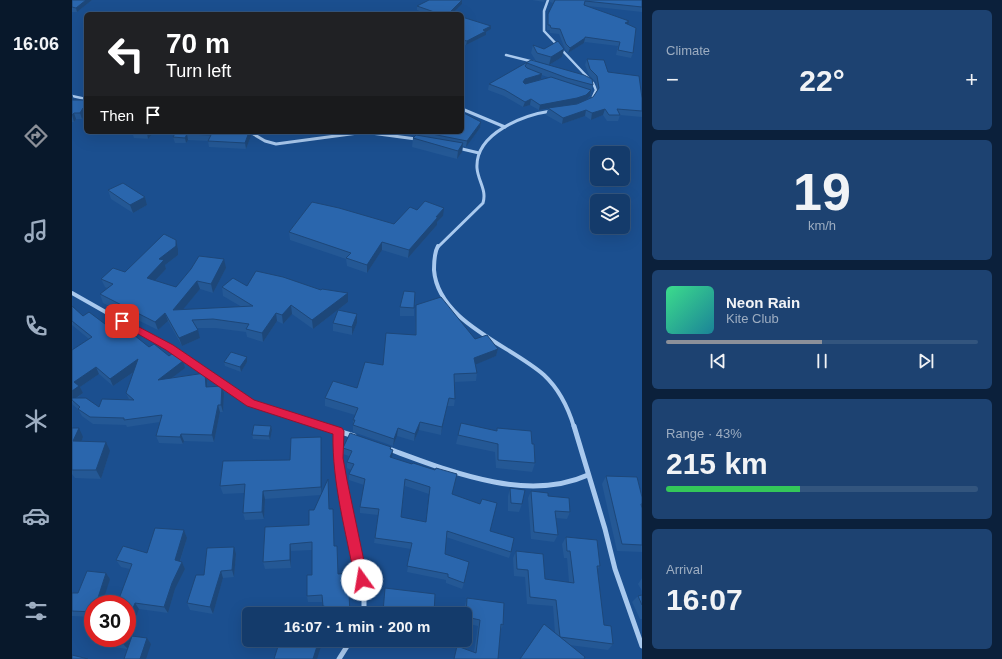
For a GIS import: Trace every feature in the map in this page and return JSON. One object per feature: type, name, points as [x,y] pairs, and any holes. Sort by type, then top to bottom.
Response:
[{"type":"street","points":[[548,0],[544,11],[546,16],[543,24],[544,31],[589,79],[594,87],[594,94],[590,101]]},
{"type":"street","points":[[506,55],[538,63]]},
{"type":"street","points":[[582,77],[589,79]]},
{"type":"street","points":[[589,93],[594,94]]},
{"type":"street","points":[[72,96],[84,99]]},
{"type":"street","points":[[464,110],[505,127]]},
{"type":"street","points":[[557,110],[526,117],[505,127],[492,136],[479,153],[476,162],[484,191],[483,203],[439,244],[436,249],[434,269],[438,289],[450,306],[460,316],[542,372],[554,385],[564,402],[575,429],[604,524],[616,571],[642,646]]},
{"type":"street","points":[[253,134],[264,141],[276,144],[307,138],[348,134]]},
{"type":"street","points":[[379,134],[421,140]]},
{"type":"street","points":[[457,147],[479,153]]},
{"type":"street","points":[[72,293],[169,348],[251,403],[357,437]]},
{"type":"street","points":[[339,431],[338,458],[341,480],[364,589],[364,607]]},
{"type":"street","points":[[386,448],[453,471],[513,484],[547,486],[572,482],[588,475]]},
{"type":"street","points":[[339,659],[347,647]]},
{"type":"building","points":[[72,0],[86,0],[76,8],[72,7]]},
{"type":"building","points":[[429,0],[462,0],[450,12],[434,12],[417,6]]},
{"type":"building","points":[[555,0],[642,0],[642,7],[585,1],[584,5],[629,21],[625,23],[636,28],[633,53],[618,50],[620,42],[585,37],[570,48],[566,44],[560,29],[551,28],[550,25],[548,25],[548,14]]},
{"type":"building","points":[[464,18],[491,26],[483,30],[486,31],[467,41],[464,40]]},
{"type":"building","points":[[558,41],[564,49],[551,57],[537,53],[533,45],[544,49]]},
{"type":"building","points":[[587,59],[604,60],[608,72],[639,76],[642,111],[617,109],[620,115],[609,115],[605,109],[592,113],[586,110],[563,118],[548,108],[577,104],[593,97],[599,88],[597,76],[590,69]]},
{"type":"building","points":[[531,60],[584,75],[592,79],[593,85],[567,78],[527,63],[525,66],[527,68],[542,74],[525,79],[523,82],[525,84],[551,77],[591,90],[586,95],[577,98],[540,105],[531,99],[525,102],[505,90],[489,84]]},
{"type":"building","points":[[72,100],[84,100],[84,108],[80,113],[74,113],[72,115]]},
{"type":"building","points":[[464,113],[481,122],[467,141],[432,134],[464,134]]},
{"type":"building","points":[[175,134],[187,134],[185,138],[173,137]]},
{"type":"building","points":[[187,134],[248,134],[245,143],[208,141],[211,135]]},
{"type":"building","points":[[416,135],[463,143],[458,151],[413,138]]},
{"type":"building","points":[[123,183],[145,197],[130,205],[108,190]]},
{"type":"building","points":[[425,201],[444,208],[409,250],[382,242],[367,265],[346,258],[351,253],[289,232],[312,202],[339,208],[394,224],[410,207],[417,210]]},
{"type":"building","points":[[164,234],[176,240],[176,246],[159,259],[164,260],[147,278],[176,287],[191,269],[199,256],[224,259],[211,284],[197,281],[173,310],[253,306],[222,287],[233,278],[247,286],[256,271],[283,277],[321,290],[348,293],[312,320],[291,305],[282,315],[276,313],[262,333],[246,329],[249,324],[213,319],[192,320],[198,330],[179,338],[165,313],[155,322],[100,294],[113,284],[101,279],[113,268],[125,272]]},
{"type":"building","points":[[404,291],[415,292],[414,308],[400,307]]},
{"type":"building","points":[[441,297],[475,339],[487,335],[498,349],[474,358],[477,373],[454,374],[455,399],[449,398],[442,427],[420,422],[415,434],[398,428],[394,439],[353,425],[355,420],[353,420],[358,408],[325,398],[333,381],[357,388],[365,362],[383,365],[386,333],[416,335],[416,305]]},
{"type":"building","points":[[72,306],[83,316],[89,312],[121,336],[129,331],[149,347],[154,344],[169,356],[173,353],[183,361],[158,380],[205,373],[206,387],[222,386],[221,405],[218,405],[212,435],[181,434],[180,437],[156,436],[162,415],[124,420],[124,418],[90,417],[78,409],[80,407],[72,400],[72,398],[86,398],[99,407],[102,399],[134,400],[126,393],[138,359],[110,379],[96,367],[74,382],[79,386],[72,391],[72,350],[92,337],[72,321]]},
{"type":"building","points":[[338,310],[357,314],[352,327],[333,323]]},
{"type":"building","points":[[231,352],[247,357],[240,367],[224,362]]},
{"type":"building","points":[[461,423],[497,431],[497,428],[531,431],[532,444],[534,444],[535,463],[498,460],[498,444],[458,435]]},
{"type":"building","points":[[254,425],[271,426],[269,436],[252,435]]},
{"type":"building","points":[[72,428],[79,428],[73,441],[106,442],[96,470],[72,470]]},
{"type":"building","points":[[350,433],[391,447],[390,449],[393,450],[390,457],[435,470],[436,468],[457,474],[452,494],[480,504],[482,499],[497,503],[490,531],[514,538],[511,552],[447,531],[445,554],[469,562],[464,583],[448,577],[448,574],[407,566],[412,543],[375,538],[379,509],[360,507],[365,479],[349,474],[354,464],[347,462],[352,451],[343,448]],"holes":[[[405,479],[430,487],[426,522],[401,517]]]},
{"type":"building","points":[[321,437],[321,487],[263,491],[262,512],[243,513],[245,484],[220,486],[223,461],[290,460],[291,438]]},
{"type":"building","points":[[606,476],[637,477],[642,497],[642,545],[622,544]]},
{"type":"building","points":[[328,479],[329,509],[333,509],[334,546],[337,546],[338,574],[348,573],[350,607],[323,606],[322,595],[307,596],[307,575],[312,575],[312,542],[290,544],[290,560],[263,562],[265,527],[309,525],[309,510],[314,510]]},
{"type":"building","points":[[510,488],[525,490],[522,504],[511,503]]},
{"type":"building","points":[[531,491],[548,493],[548,496],[569,498],[570,512],[555,511],[558,535],[534,532]]},
{"type":"building","points":[[155,528],[184,530],[175,560],[182,562],[172,583],[164,607],[136,603],[136,595],[120,595],[132,564],[116,560],[123,546],[147,553]]},
{"type":"building","points":[[566,537],[597,540],[600,566],[597,566],[604,625],[611,626],[613,644],[560,637],[556,600],[530,597],[528,570],[517,569],[516,551],[543,554],[545,579],[574,583],[570,551],[567,551]]},
{"type":"building","points":[[234,547],[232,570],[221,571],[210,607],[187,603],[196,575],[204,575],[207,548]]},
{"type":"building","points":[[87,571],[106,573],[99,595],[84,595],[84,612],[72,611],[72,593],[78,593]]},
{"type":"building","points":[[385,588],[435,594],[434,607],[383,607]]},
{"type":"building","points":[[642,595],[642,605],[638,596]]},
{"type":"building","points":[[467,598],[504,603],[503,625],[501,624],[498,659],[454,659],[457,647],[476,653],[480,620],[472,618],[472,607],[467,607]]},
{"type":"building","points":[[544,624],[585,657],[584,659],[520,659]]},
{"type":"building","points":[[136,637],[147,638],[140,659],[124,659],[128,647],[136,647]]},
{"type":"building","points":[[278,647],[317,647],[313,659],[274,659]]},
{"type":"building","points":[[72,655],[88,659],[72,659]]},
{"type":"route","points":[[122,321],[169,348],[208,376],[251,403],[339,431],[338,458],[341,480],[351,534],[362,580]]}]
